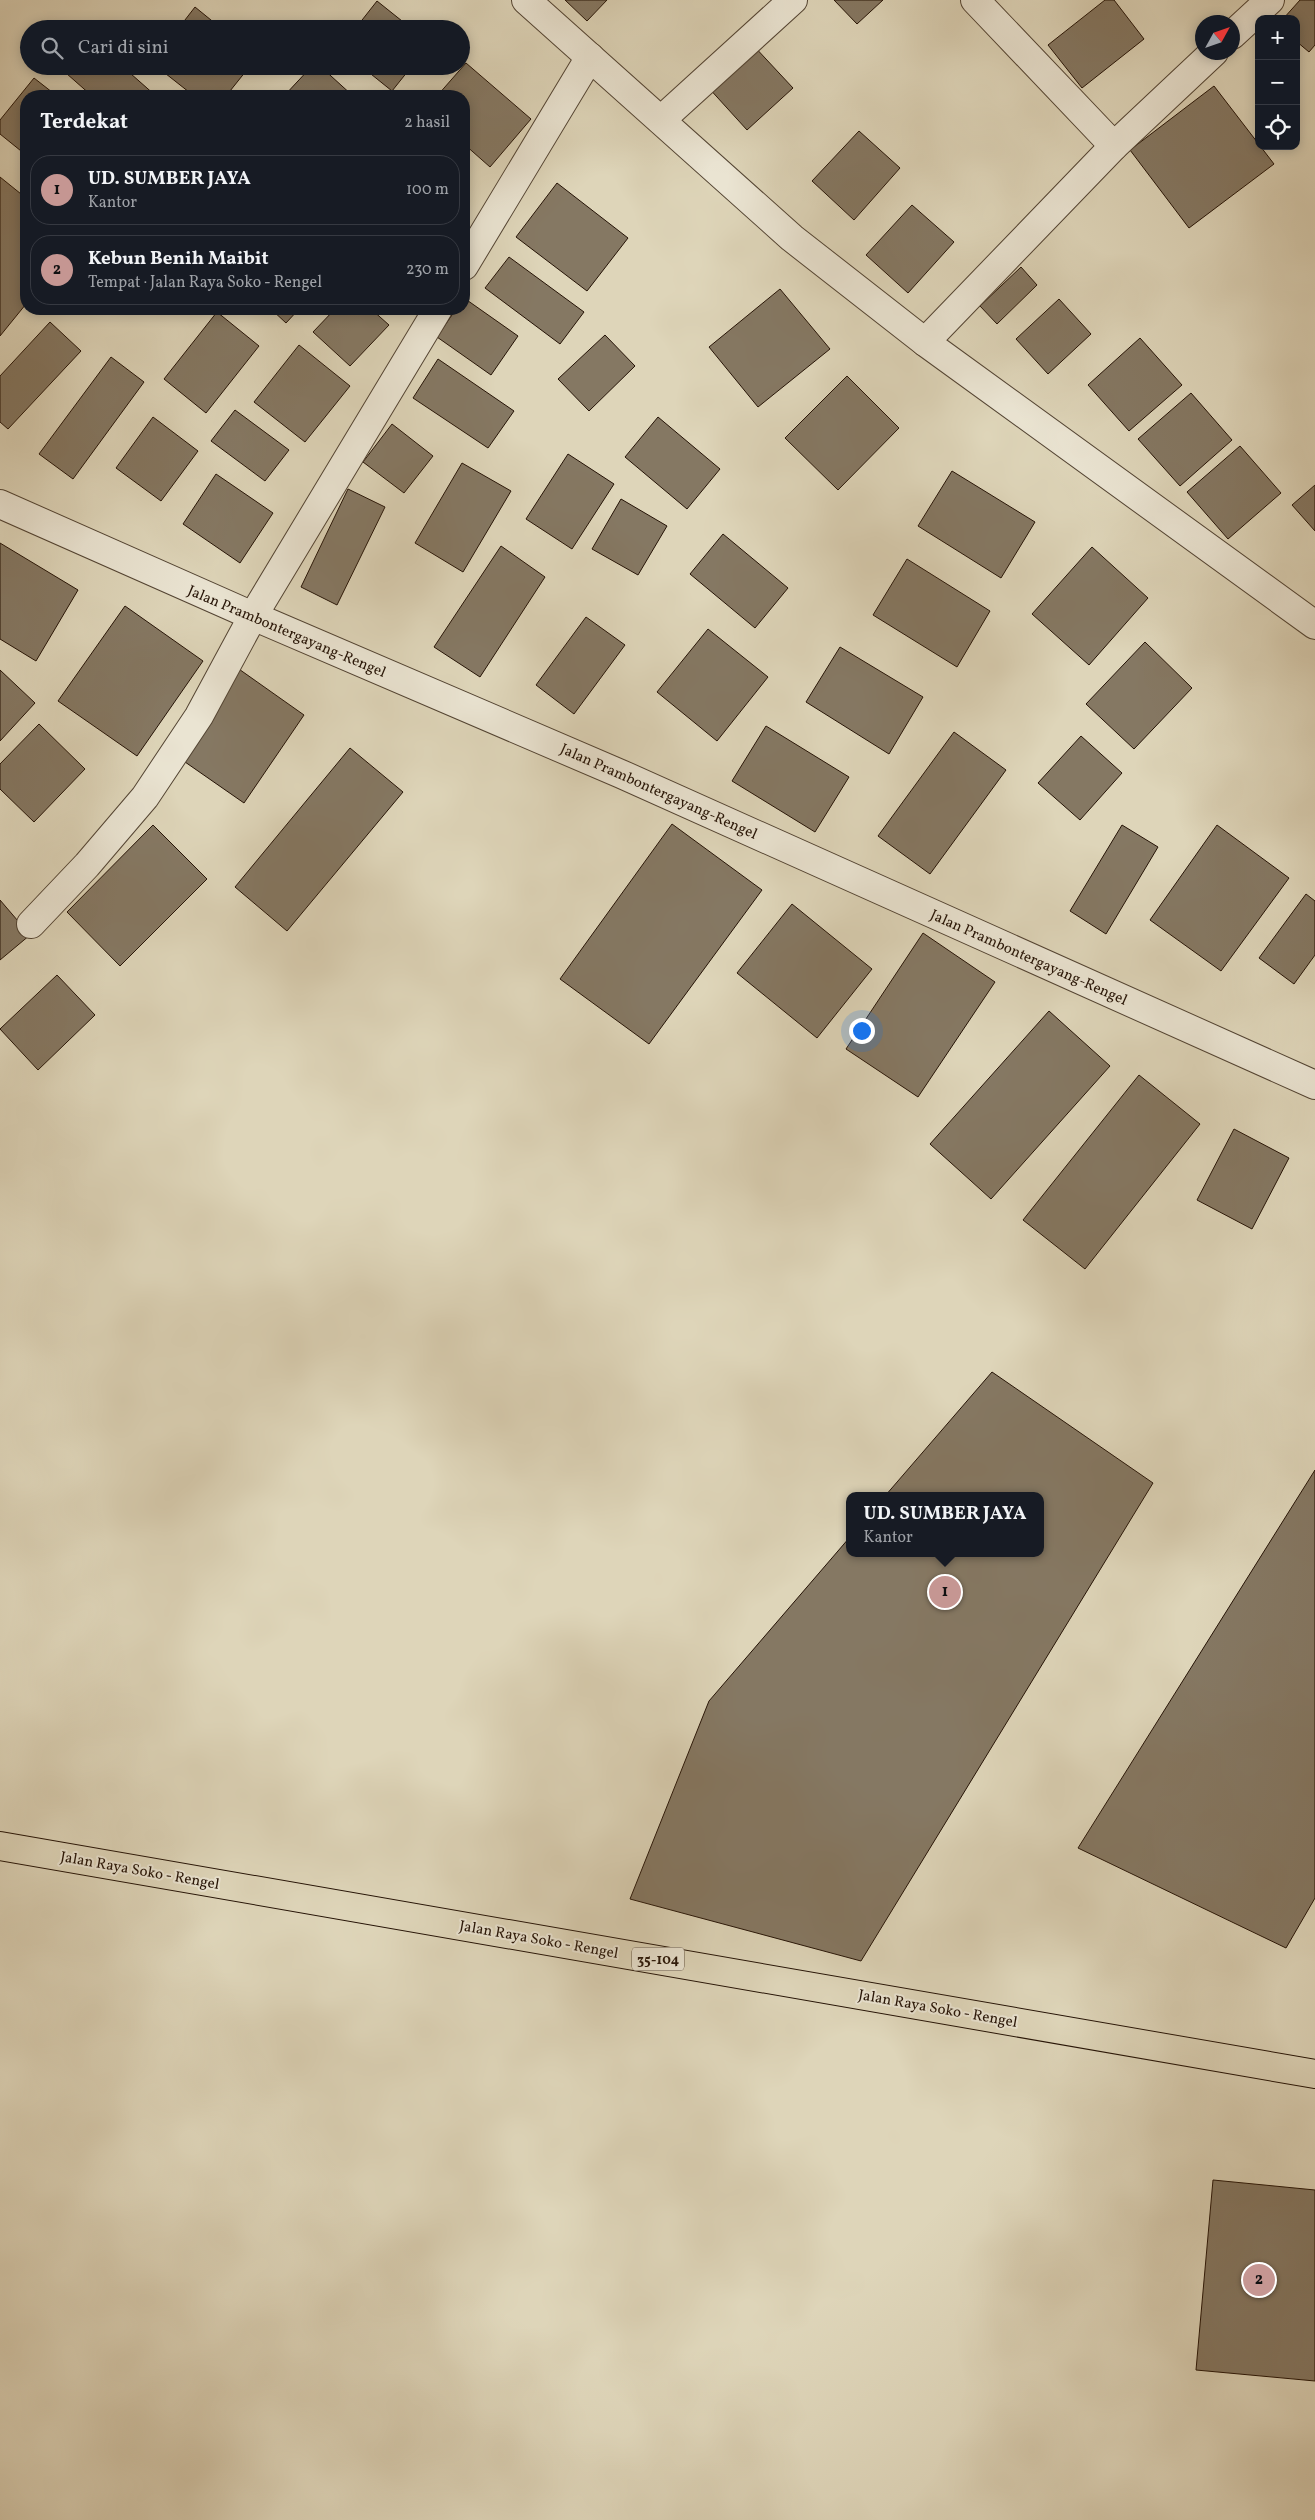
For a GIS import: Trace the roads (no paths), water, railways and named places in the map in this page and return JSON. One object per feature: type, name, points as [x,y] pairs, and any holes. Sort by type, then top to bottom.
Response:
[{"type":"main road","name":"Jalan Raya Soko - Rengel","points":[[0,1846],[1315,2074]]},
{"type":"street","points":[[526,0],[792,238],[925,342],[1315,625]]},
{"type":"street","points":[[661,120],[793,0]]},
{"type":"street","points":[[975,0],[1114,146]]},
{"type":"street","points":[[1240,28],[1270,0]]},
{"type":"street","points":[[470,256],[590,57]]},
{"type":"street","points":[[925,342],[1114,146],[1205,60]]},
{"type":"street","points":[[32,924],[87,866],[145,797],[199,716],[253,616],[434,315]]},
{"type":"street","name":"Jalan Prambontergayang-Rengel","points":[[0,504],[253,616],[621,774],[1315,1085]]},
{"type":"place","name":"UD. SUMBER JAYA","points":[[945,1592]]},
{"type":"place","name":"Kebun Benih Maibit","points":[[1259,2280]]}]
